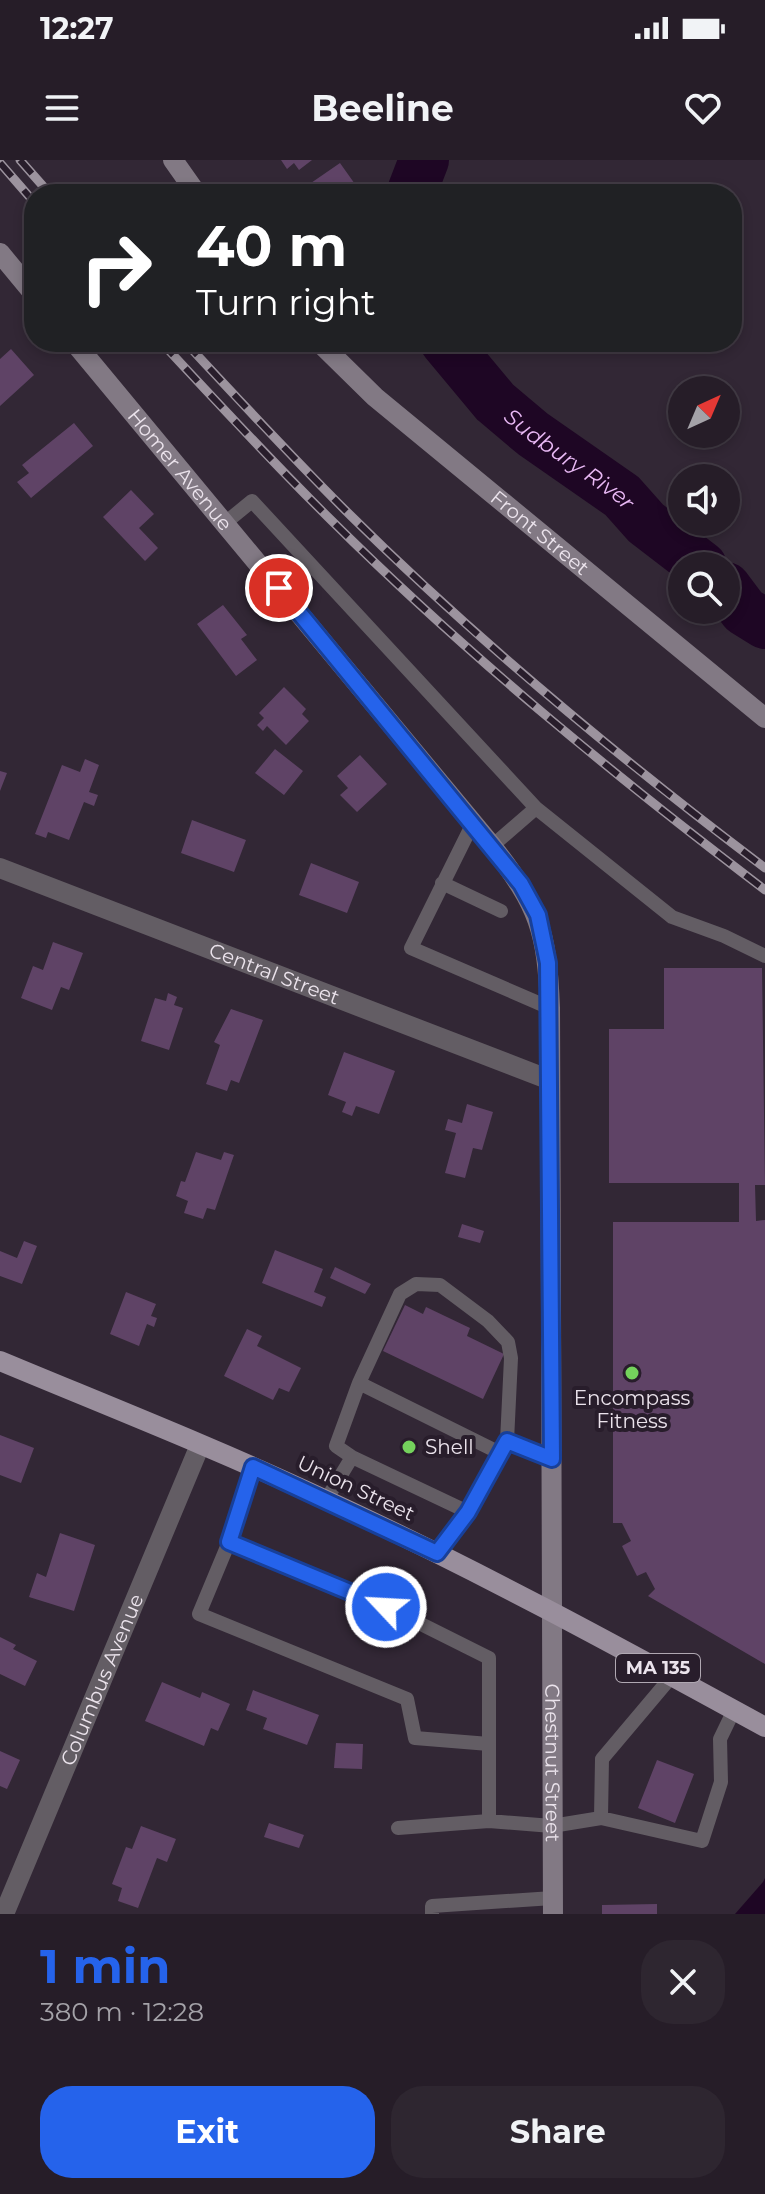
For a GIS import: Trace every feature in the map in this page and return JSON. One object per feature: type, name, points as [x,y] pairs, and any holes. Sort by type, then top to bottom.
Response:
[{"type":"main road","name":"Union Street","points":[[0,1361],[253,1467],[437,1553],[551,1610],[765,1727]]},
{"type":"street","points":[[173,160],[190,184]]},
{"type":"street","points":[[0,253],[24,282]]},
{"type":"street","name":"Homer Avenue","points":[[82,352],[492,846],[521,884],[538,915],[546,948],[550,1008],[551,1610]]},
{"type":"street","name":"Front Street","points":[[329,352],[375,397],[765,718]]},
{"type":"street","name":"Central Street","points":[[0,868],[550,1080]]},
{"type":"street","name":"Columbus Avenue","points":[[4,1914],[200,1445]]},
{"type":"street","name":"Chestnut Street","points":[[551,1610],[553,1906]]},
{"type":"lane","points":[[225,523],[252,501],[536,808],[672,917],[724,936],[765,956]]},
{"type":"lane","points":[[492,846],[536,808]]},
{"type":"lane","points":[[473,823],[411,948],[550,1008]]},
{"type":"lane","points":[[442,883],[501,911]]},
{"type":"lane","points":[[437,1553],[468,1512],[504,1448],[511,1358],[508,1342],[488,1321],[440,1285],[416,1284],[400,1294],[359,1383],[336,1446],[352,1457],[468,1512]]},
{"type":"lane","points":[[359,1383],[504,1448],[552,1459]]},
{"type":"lane","points":[[326,1500],[352,1457]]},
{"type":"lane","points":[[253,1467],[229,1542],[199,1614],[407,1699],[415,1738],[489,1744]]},
{"type":"lane","points":[[229,1542],[361,1594],[489,1658],[489,1821]]},
{"type":"lane","points":[[601,1818],[602,1759],[672,1676]]},
{"type":"lane","points":[[398,1828],[489,1821],[552,1826],[601,1818],[702,1841],[721,1782],[720,1739],[734,1710]]},
{"type":"lane","points":[[432,1914],[432,1906],[553,1906]]},
{"type":"shaded area","points":[[765,1878],[765,1914],[735,1914],[763,1882]]},
{"type":"building","points":[[281,160],[312,160],[299,170],[294,163],[287,169]]},
{"type":"building","points":[[340,163],[355,184],[310,184]]},
{"type":"building","points":[[11,349],[34,375],[0,406],[0,359]]},
{"type":"building","points":[[74,423],[93,446],[31,498],[17,482],[29,473],[22,465]]},
{"type":"building","points":[[131,490],[154,514],[139,528],[158,548],[145,561],[103,517]]},
{"type":"building","points":[[223,605],[247,635],[241,639],[257,660],[236,676],[197,624]]},
{"type":"building","points":[[284,687],[306,709],[302,714],[309,721],[286,745],[267,726],[263,731],[257,725],[264,718],[259,713]]},
{"type":"building","points":[[275,749],[303,771],[284,795],[255,773]]},
{"type":"building","points":[[360,755],[387,784],[357,812],[340,795],[348,788],[337,776]]},
{"type":"building","points":[[85,759],[99,765],[89,792],[98,795],[94,806],[84,802],[69,840],[48,832],[46,838],[35,834],[62,765],[80,772]]},
{"type":"building","points":[[0,771],[7,773],[0,791]]},
{"type":"building","points":[[192,820],[246,840],[234,872],[181,853]]},
{"type":"building","points":[[311,863],[359,882],[347,913],[299,895]]},
{"type":"building","points":[[53,942],[83,953],[69,990],[61,987],[52,1010],[21,998],[33,966],[43,970]]},
{"type":"building","points":[[664,968],[762,968],[765,1185],[755,1185],[756,1221],[765,1220],[765,1664],[648,1596],[655,1589],[646,1572],[637,1576],[622,1546],[631,1541],[622,1523],[613,1523],[613,1222],[739,1222],[739,1183],[609,1183],[609,1029],[664,1029]]},
{"type":"building","points":[[168,993],[177,997],[174,1005],[183,1008],[169,1050],[141,1041],[155,998],[166,1001]]},
{"type":"building","points":[[231,1009],[263,1020],[239,1083],[231,1080],[227,1091],[206,1084],[220,1045],[214,1042]]},
{"type":"building","points":[[344,1052],[395,1071],[379,1114],[356,1106],[352,1116],[342,1112],[346,1102],[328,1095]]},
{"type":"building","points":[[467,1104],[493,1112],[482,1150],[473,1148],[465,1178],[445,1173],[456,1133],[445,1130],[448,1119],[462,1123]]},
{"type":"building","points":[[196,1152],[221,1160],[224,1152],[234,1155],[215,1210],[207,1208],[203,1219],[184,1213],[188,1201],[176,1196],[181,1181],[185,1182]]},
{"type":"building","points":[[462,1224],[484,1231],[480,1243],[458,1237]]},
{"type":"building","points":[[24,1241],[37,1246],[22,1284],[0,1276],[0,1251],[17,1258]]},
{"type":"building","points":[[275,1250],[323,1269],[314,1292],[326,1297],[322,1307],[262,1283]]},
{"type":"building","points":[[335,1267],[371,1284],[365,1294],[330,1278]]},
{"type":"building","points":[[126,1292],[156,1304],[151,1316],[157,1318],[154,1327],[147,1324],[139,1346],[110,1334]]},
{"type":"building","points":[[405,1305],[423,1314],[426,1307],[470,1328],[467,1336],[504,1354],[483,1399],[383,1351]]},
{"type":"building","points":[[247,1329],[262,1336],[257,1346],[301,1368],[289,1392],[279,1388],[273,1400],[224,1376]]},
{"type":"building","points":[[0,1435],[34,1448],[21,1483],[0,1475]]},
{"type":"building","points":[[60,1533],[95,1545],[74,1611],[29,1597],[37,1573],[46,1577]]},
{"type":"building","points":[[0,1637],[16,1645],[13,1649],[37,1661],[25,1686],[0,1674]]},
{"type":"building","points":[[162,1682],[200,1698],[202,1692],[230,1704],[218,1731],[211,1728],[204,1746],[145,1721]]},
{"type":"building","points":[[253,1690],[319,1715],[307,1745],[263,1729],[267,1718],[246,1710]]},
{"type":"building","points":[[336,1743],[363,1744],[362,1769],[334,1768]]},
{"type":"building","points":[[0,1751],[20,1760],[7,1789],[0,1786]]},
{"type":"building","points":[[657,1760],[694,1774],[675,1823],[638,1808]]},
{"type":"building","points":[[269,1823],[304,1835],[299,1848],[264,1837]]},
{"type":"building","points":[[141,1826],[176,1839],[167,1862],[157,1858],[138,1908],[118,1901],[122,1888],[112,1884],[126,1847],[132,1849]]},
{"type":"building","points":[[657,1904],[657,1914],[602,1914],[602,1905]]},
{"type":"waterway","name":"Sudbury River","points":[[415,184],[424,160]]},
{"type":"waterway","name":"Sudbury River","points":[[453,352],[495,402],[533,434],[622,496],[646,523],[684,552]]},
{"type":"waterway","name":"Sudbury River","points":[[740,606],[765,624]]},
{"type":"railway","points":[[20,160],[41,184]]},
{"type":"railway","points":[[0,163],[24,191]]},
{"type":"railway","points":[[170,352],[310,499],[435,619],[597,758],[765,890]]},
{"type":"railway","points":[[194,352],[324,489],[444,604],[602,740],[765,868]]},
{"type":"place","name":"Encompass Fitness","points":[[632,1373]]},
{"type":"place","name":"Shell","points":[[409,1447]]},
{"type":"route","points":[[279,588],[521,884],[538,915],[548,963],[552,1459],[507,1441],[468,1512],[437,1553],[253,1467],[229,1542],[361,1594],[386,1607]]}]
